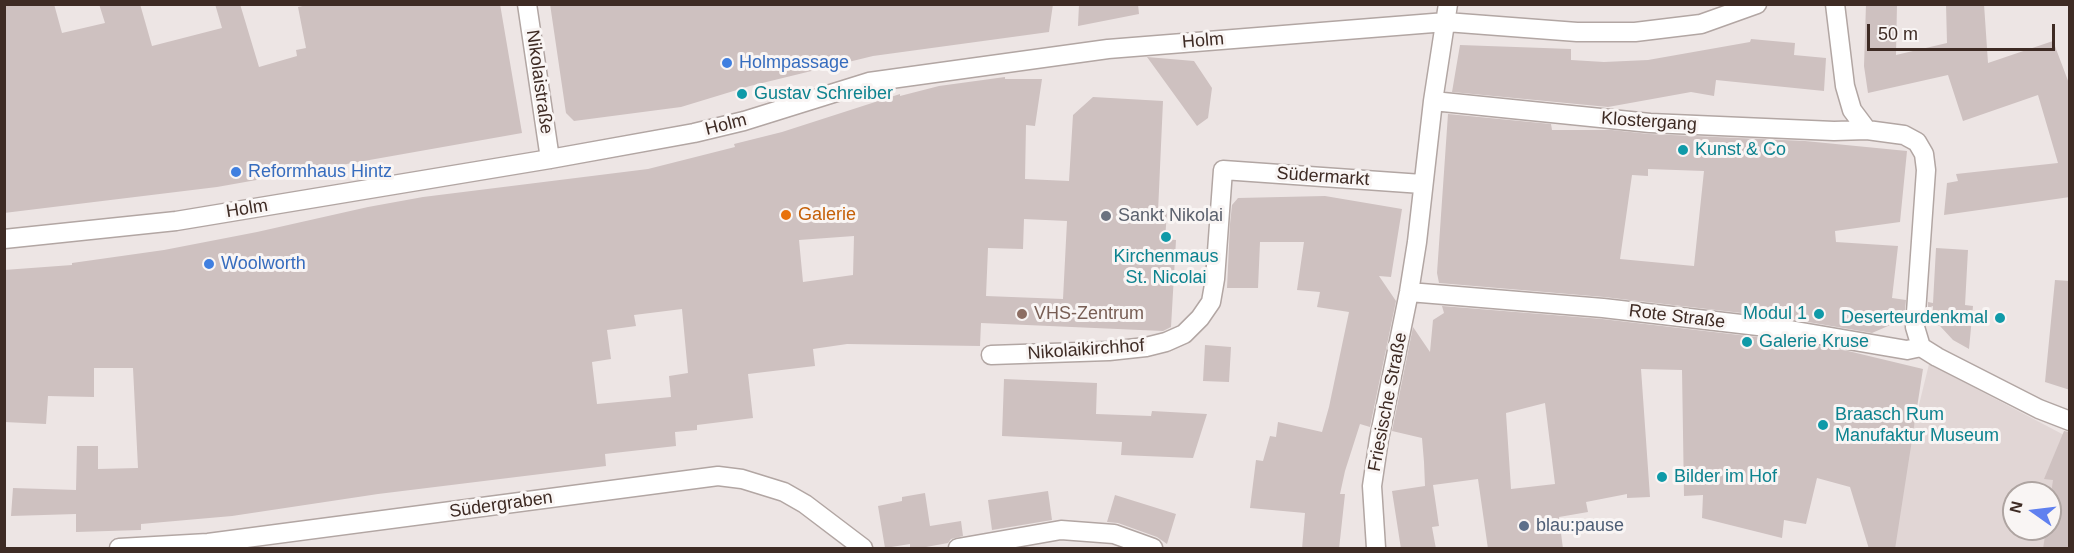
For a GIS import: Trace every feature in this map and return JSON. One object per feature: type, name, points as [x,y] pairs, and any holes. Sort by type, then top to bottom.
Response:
[{"type":"street","name":"Nikolaistraße","points":[[527,4],[550,159]]},
{"type":"street","name":"Holm","points":[[4,239],[176,221],[550,159],[734,124],[869,82],[1108,49],[1447,13],[1577,32],[1635,32],[1701,24],[1757,4]]},
{"type":"street","points":[[1835,4],[1845,86],[1852,110],[1867,130]]},
{"type":"street","points":[[1409,292],[1418,242],[1422,184],[1447,13]]},
{"type":"street","name":"Klostergang","points":[[1433,101],[1650,123],[1834,131],[1867,130],[1904,135],[1917,142],[1923,154],[1926,170],[1915,327],[1921,347]]},
{"type":"street","name":"Südermarkt","points":[[1223,170],[1422,184]]},
{"type":"street","name":"Nikolaikirchhof","points":[[991,355],[1109,351],[1166,342],[1184,334],[1200,318],[1211,302],[1215,279],[1223,170]]},
{"type":"street","name":"Rote Straße","points":[[1409,292],[1603,308],[1784,329],[1906,350],[1921,347]]},
{"type":"street","name":"Friesische Straße","points":[[1376,549],[1372,486],[1379,439],[1409,292]]},
{"type":"street","points":[[1921,347],[1936,357],[2039,409],[2070,421]]},
{"type":"street","name":"Südergraben","points":[[119,549],[230,540],[718,476],[742,479],[784,492],[805,504],[863,549]]},
{"type":"street","points":[[958,549],[1061,530],[1114,534],[1153,549]]},
{"type":"shaded area","points":[[1929,364],[2064,435],[2069,548],[1884,548]]},
{"type":"building","points":[[4,4],[54,4],[62,33],[105,23],[99,4],[140,4],[152,46],[222,28],[215,4],[240,4],[259,67],[297,56],[296,50],[306,48],[298,7],[312,4],[500,4],[522,133],[217,187],[4,213]]},
{"type":"building","points":[[550,4],[1053,4],[1049,32],[873,56],[750,86],[681,107],[574,121],[566,113]]},
{"type":"building","points":[[1079,4],[1138,4],[1139,14],[1078,26]]},
{"type":"building","points":[[1866,4],[1897,4],[1896,55],[1947,43],[1946,4],[1984,4],[1988,63],[2053,41],[2070,86],[2070,197],[1944,215],[1947,183],[1958,181],[1956,174],[2058,163],[2038,95],[1963,121],[1948,75],[1868,93],[1864,66]]},
{"type":"building","points":[[1751,39],[1795,43],[1794,55],[1826,58],[1824,91],[1716,80],[1714,96],[1691,92],[1608,107],[1452,92],[1460,45],[1571,49],[1571,60],[1604,62],[1648,60],[1750,42]]},
{"type":"building","points":[[1147,57],[1194,61],[1212,88],[1208,118],[1197,126]]},
{"type":"building","points":[[1005,77],[1005,79],[1042,79],[1035,126],[1026,125],[1025,179],[1069,181],[1073,115],[1093,97],[1163,101],[1158,212],[1167,212],[1165,239],[1176,240],[1171,327],[1163,331],[981,323],[980,346],[847,344],[813,349],[815,366],[748,374],[753,418],[697,425],[697,430],[675,432],[676,446],[605,454],[606,466],[378,494],[232,516],[141,524],[141,530],[76,532],[76,514],[11,516],[13,488],[76,490],[77,446],[98,446],[98,469],[138,468],[133,368],[94,368],[94,397],[48,396],[46,424],[4,422],[4,270],[72,265],[72,263],[164,250],[423,197],[648,169],[735,147],[734,144],[782,132],[900,94],[900,96],[939,86]],"holes":[[[1024,219],[1067,221],[1063,299],[986,296],[988,248],[1023,249]],[[854,236],[853,275],[803,282],[799,240]],[[682,309],[688,373],[669,376],[671,397],[597,404],[592,362],[611,359],[607,330],[636,326],[634,315]]]},
{"type":"building","points":[[1448,114],[1551,124],[1552,130],[1612,130],[1649,134],[1805,141],[1907,151],[1900,222],[1835,231],[1836,242],[1898,246],[1892,298],[1906,300],[1904,319],[1872,333],[1785,318],[1604,297],[1439,283],[1437,273]],"holes":[[[1648,169],[1704,171],[1694,266],[1620,259],[1632,175],[1648,176]]]},
{"type":"building","points":[[1325,196],[1402,209],[1391,277],[1379,276],[1396,301],[1370,427],[1360,424],[1345,471],[1340,494],[1345,494],[1339,549],[1302,549],[1305,513],[1250,508],[1256,460],[1263,461],[1270,436],[1276,437],[1278,422],[1322,432],[1349,312],[1317,307],[1320,292],[1297,290],[1304,242],[1260,242],[1258,288],[1227,288],[1230,224],[1232,205],[1238,198]]},
{"type":"building","points":[[1936,248],[1968,250],[1965,305],[1973,306],[1969,349],[1953,340],[1940,326],[1932,325],[1933,306],[1928,308],[1928,302],[1933,303]]},
{"type":"building","points":[[2055,280],[2070,281],[2070,390],[2045,382]]},
{"type":"building","points":[[1442,306],[1602,319],[1782,340],[1848,351],[1923,369],[1895,549],[1869,549],[1850,487],[1817,478],[1806,524],[1784,520],[1782,538],[1702,518],[1703,495],[1684,496],[1682,370],[1641,369],[1650,497],[1627,498],[1627,494],[1586,502],[1588,512],[1559,517],[1563,549],[1488,549],[1478,479],[1433,485],[1439,526],[1432,527],[1436,549],[1401,549],[1392,491],[1425,486],[1424,462],[1422,438],[1392,431],[1413,327],[1430,352],[1433,320],[1444,313]],"holes":[[[1545,403],[1555,484],[1511,489],[1506,413]]]},
{"type":"building","points":[[1205,345],[1231,347],[1229,382],[1203,381]]},
{"type":"building","points":[[1004,379],[1097,383],[1096,414],[1151,416],[1152,411],[1207,414],[1193,458],[1121,455],[1122,442],[1002,436]]},
{"type":"building","points":[[2064,431],[2070,432],[2070,549],[2043,549],[2044,541],[2062,541],[2062,481],[2044,479]]},
{"type":"building","points":[[1048,491],[1052,520],[992,530],[988,500]]},
{"type":"building","points":[[925,493],[930,526],[961,521],[963,536],[951,539],[948,543],[915,549],[910,549],[910,544],[885,548],[878,506],[902,501],[902,497]]},
{"type":"building","points":[[1115,495],[1176,514],[1167,544],[1157,537],[1118,523],[1107,522]]},
{"type":"place","name":"Holmpassage","points":[[727,63]]},
{"type":"place","name":"Gustav Schreiber","points":[[742,94]]},
{"type":"place","name":"Kunst & Co","points":[[1683,150]]},
{"type":"place","name":"Reformhaus Hintz","points":[[236,172]]},
{"type":"place","name":"Galerie","points":[[786,215]]},
{"type":"place","name":"Sankt Nikolai","points":[[1106,216]]},
{"type":"place","name":"Kirchenmaus St. Nicolai","points":[[1166,237]]},
{"type":"place","name":"Woolworth","points":[[209,264]]},
{"type":"place","name":"VHS-Zentrum","points":[[1022,314]]},
{"type":"place","name":"Modul 1","points":[[1819,314]]},
{"type":"place","name":"Deserteurdenkmal","points":[[2000,318]]},
{"type":"place","name":"Galerie Kruse","points":[[1747,342]]},
{"type":"place","name":"Braasch Rum Manufaktur Museum","points":[[1823,425]]},
{"type":"place","name":"Bilder im Hof","points":[[1662,477]]},
{"type":"place","name":"blau:pause","points":[[1524,526]]}]
